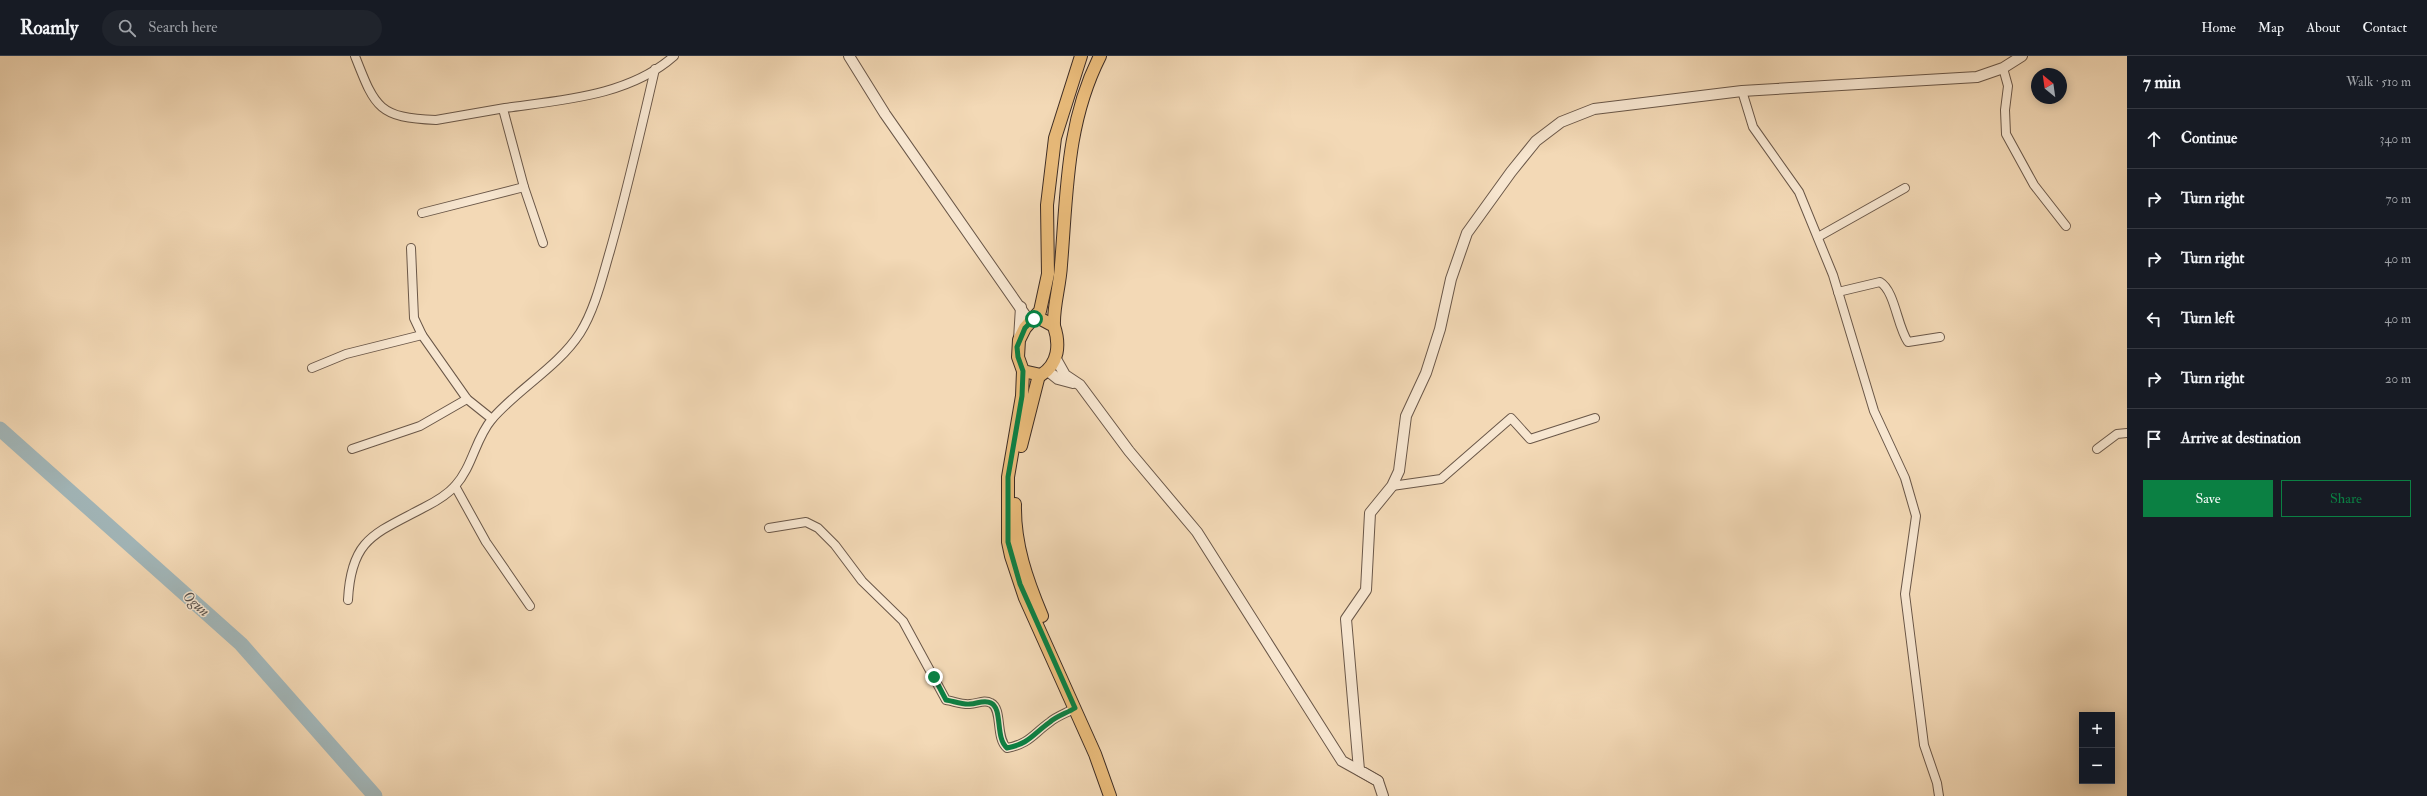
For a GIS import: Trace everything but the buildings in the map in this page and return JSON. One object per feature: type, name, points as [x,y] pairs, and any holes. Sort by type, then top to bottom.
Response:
[{"type":"main road","points":[[1100,56],[1092,71],[1074,128],[1067,168],[1062,265],[1054,326],[1058,342],[1056,359],[1044,373],[1020,447],[1016,479],[1015,512],[1019,546],[1028,582],[1088,722],[1117,796]]},
{"type":"main road","points":[[1079,60],[1055,138],[1047,205],[1048,274],[1044,300],[1040,311],[1032,320],[1019,340],[1018,357],[1023,371],[1022,396],[1008,477],[1008,542],[1020,584],[1095,754],[1110,796]]},
{"type":"main road","points":[[1032,320],[1039,318],[1054,326]]},
{"type":"main road","points":[[1023,371],[1044,373]]},
{"type":"street","points":[[355,56],[369,92],[378,104],[388,113],[418,120],[436,120],[576,98],[612,89],[655,69],[674,56]]},
{"type":"street","points":[[849,56],[885,114],[1032,320]]},
{"type":"street","points":[[1383,796],[1378,781],[1360,770],[1346,619],[1366,590],[1370,514],[1392,486],[1399,471],[1406,416],[1426,373],[1440,329],[1451,279],[1467,233],[1524,154],[1548,130],[1576,115],[1594,109],[1742,91],[1977,78],[2004,68],[2022,56]]},
{"type":"street","points":[[2004,68],[2008,86],[2005,110],[2006,134],[2034,184],[2066,226]]},
{"type":"street","points":[[348,600],[351,566],[363,545],[380,532],[445,495],[455,486],[468,465],[478,438],[492,419],[563,352],[580,333],[590,311],[625,197],[655,69]]},
{"type":"street","points":[[1742,91],[1753,127],[1799,192],[1818,237],[1838,292],[1874,411],[1905,478],[1914,505],[1916,516],[1905,594],[1924,745],[1937,783],[1939,796]]},
{"type":"street","points":[[503,109],[524,187],[543,243]]},
{"type":"street","points":[[422,213],[524,187]]},
{"type":"street","points":[[1818,237],[1905,188]]},
{"type":"street","points":[[410,248],[414,318],[422,335],[467,399],[492,419]]},
{"type":"street","points":[[1838,292],[1880,282],[1888,289],[1903,335],[1908,342],[1940,337]]},
{"type":"street","points":[[1019,340],[1022,307]]},
{"type":"street","points":[[312,368],[346,354],[422,335]]},
{"type":"street","points":[[1056,359],[1065,375],[1080,385],[1129,451],[1197,532],[1342,761],[1378,781]]},
{"type":"street","points":[[1044,373],[1058,379],[1080,385]]},
{"type":"street","points":[[352,449],[420,426],[467,399]]},
{"type":"street","points":[[1392,486],[1441,479],[1510,418],[1530,439],[1595,418]]},
{"type":"street","points":[[2097,449],[2117,434],[2127,433]]},
{"type":"street","points":[[455,486],[486,542],[530,606]]},
{"type":"street","points":[[769,528],[806,522],[818,528],[835,545],[862,581],[903,621],[946,700],[969,704],[982,701],[991,703],[996,708],[1001,740],[1007,748],[1019,746],[1032,739],[1050,721],[1075,708]]},
{"type":"waterway","name":"Ogun","points":[[0,429],[241,644],[375,796]]},
{"type":"route","points":[[934,677],[946,700],[969,704],[982,701],[991,703],[996,708],[1001,740],[1003,745],[1007,748],[1019,746],[1032,739],[1050,721],[1075,708],[1025,598],[1015,570],[1008,542],[1008,477],[1022,396],[1023,371],[1018,357],[1017,347],[1025,328],[1034,319]]}]
